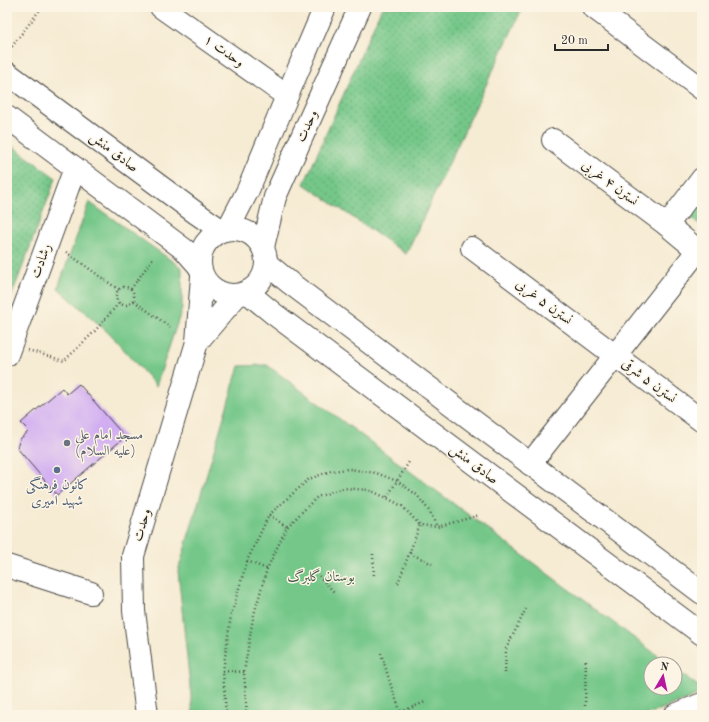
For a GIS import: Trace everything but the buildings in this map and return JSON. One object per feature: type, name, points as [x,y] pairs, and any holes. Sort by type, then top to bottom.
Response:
[{"type":"street","name":"وحدت ۱","points":[[161,7],[287,96]]},
{"type":"street","points":[[225,229],[248,190],[325,7]]},
{"type":"street","name":"وحدت","points":[[265,255],[275,197],[360,7]]},
{"type":"street","points":[[593,7],[702,89]]},
{"type":"street","name":"صادق منش","points":[[7,73],[190,208],[225,229]]},
{"type":"street","points":[[7,118],[185,250],[201,271],[208,285],[217,291],[226,295],[242,294],[256,286],[262,278],[266,268],[265,255]]},
{"type":"street","name":"نسترن ۴ غربی","points":[[553,140],[700,252]]},
{"type":"street","name":"رشادت","points":[[9,350],[75,168]]},
{"type":"street","points":[[666,225],[702,179]]},
{"type":"street","points":[[201,271],[200,255],[203,245],[210,237],[225,229],[239,229],[249,232],[257,239],[265,255],[290,283],[702,593]]},
{"type":"street","name":"نسترن ۵ غربی","points":[[472,248],[615,356]]},
{"type":"street","points":[[530,464],[615,356],[700,252]]},
{"type":"street","name":"وحدت","points":[[147,715],[134,611],[133,556],[197,342],[201,271]]},
{"type":"street","name":"وحدت","points":[[197,342],[242,294]]},
{"type":"street","name":"صادق منش","points":[[242,294],[274,314],[702,634]]},
{"type":"street","name":"نسترن ۵ شرقی","points":[[615,356],[702,421]]},
{"type":"street","points":[[7,566],[91,593]]},
{"type":"street","points":[[675,715],[702,704]]},
{"type":"path","points":[[7,53],[42,7]]},
{"type":"path","points":[[49,240],[119,290]]},
{"type":"path","points":[[131,289],[153,258]]},
{"type":"path","points":[[124,287],[131,289],[134,294],[134,301],[130,304],[124,305],[119,303],[116,296],[119,290],[124,287]]},
{"type":"path","points":[[134,301],[170,327]]},
{"type":"path","points":[[9,350],[64,361],[95,331],[119,303]]},
{"type":"path","points":[[387,498],[409,462]]},
{"type":"path","points":[[226,715],[223,671],[231,615],[247,561],[269,515],[309,479],[331,471],[349,469],[376,473],[397,481],[417,495],[430,512],[437,527]]},
{"type":"path","points":[[247,715],[244,672],[252,618],[267,569],[287,527],[317,497],[342,488],[369,490],[402,506],[420,525],[437,527],[480,515]]},
{"type":"path","points":[[269,515],[287,527]]},
{"type":"path","points":[[398,583],[420,525]]},
{"type":"path","points":[[410,553],[432,564]]},
{"type":"path","points":[[373,554],[374,578]]},
{"type":"path","points":[[247,561],[267,569]]},
{"type":"path","points":[[319,576],[335,593]]},
{"type":"path","points":[[505,673],[506,648],[526,609]]},
{"type":"path","points":[[381,653],[401,713],[425,702]]},
{"type":"path","points":[[585,706],[586,658]]},
{"type":"path","points":[[223,671],[244,672]]},
{"type":"green space","points":[[382,7],[523,7],[406,254],[304,184]]},
{"type":"green space","points":[[7,142],[56,178],[7,308]]},
{"type":"green space","points":[[702,194],[702,226],[687,215]]},
{"type":"green space","points":[[89,202],[182,268],[182,309],[156,386],[112,336],[58,288]]},
{"type":"green space","name":"بوستان گلبرگ","points":[[267,365],[658,656],[643,656],[643,696],[683,696],[683,675],[702,689],[702,693],[646,715],[193,715],[178,571],[239,366]]},
{"type":"place","name":"مسجد امام علی (علیه السلام)","points":[[67,443]]},
{"type":"place","name":"کانون فرهنگی شهید امیری","points":[[57,470]]}]
